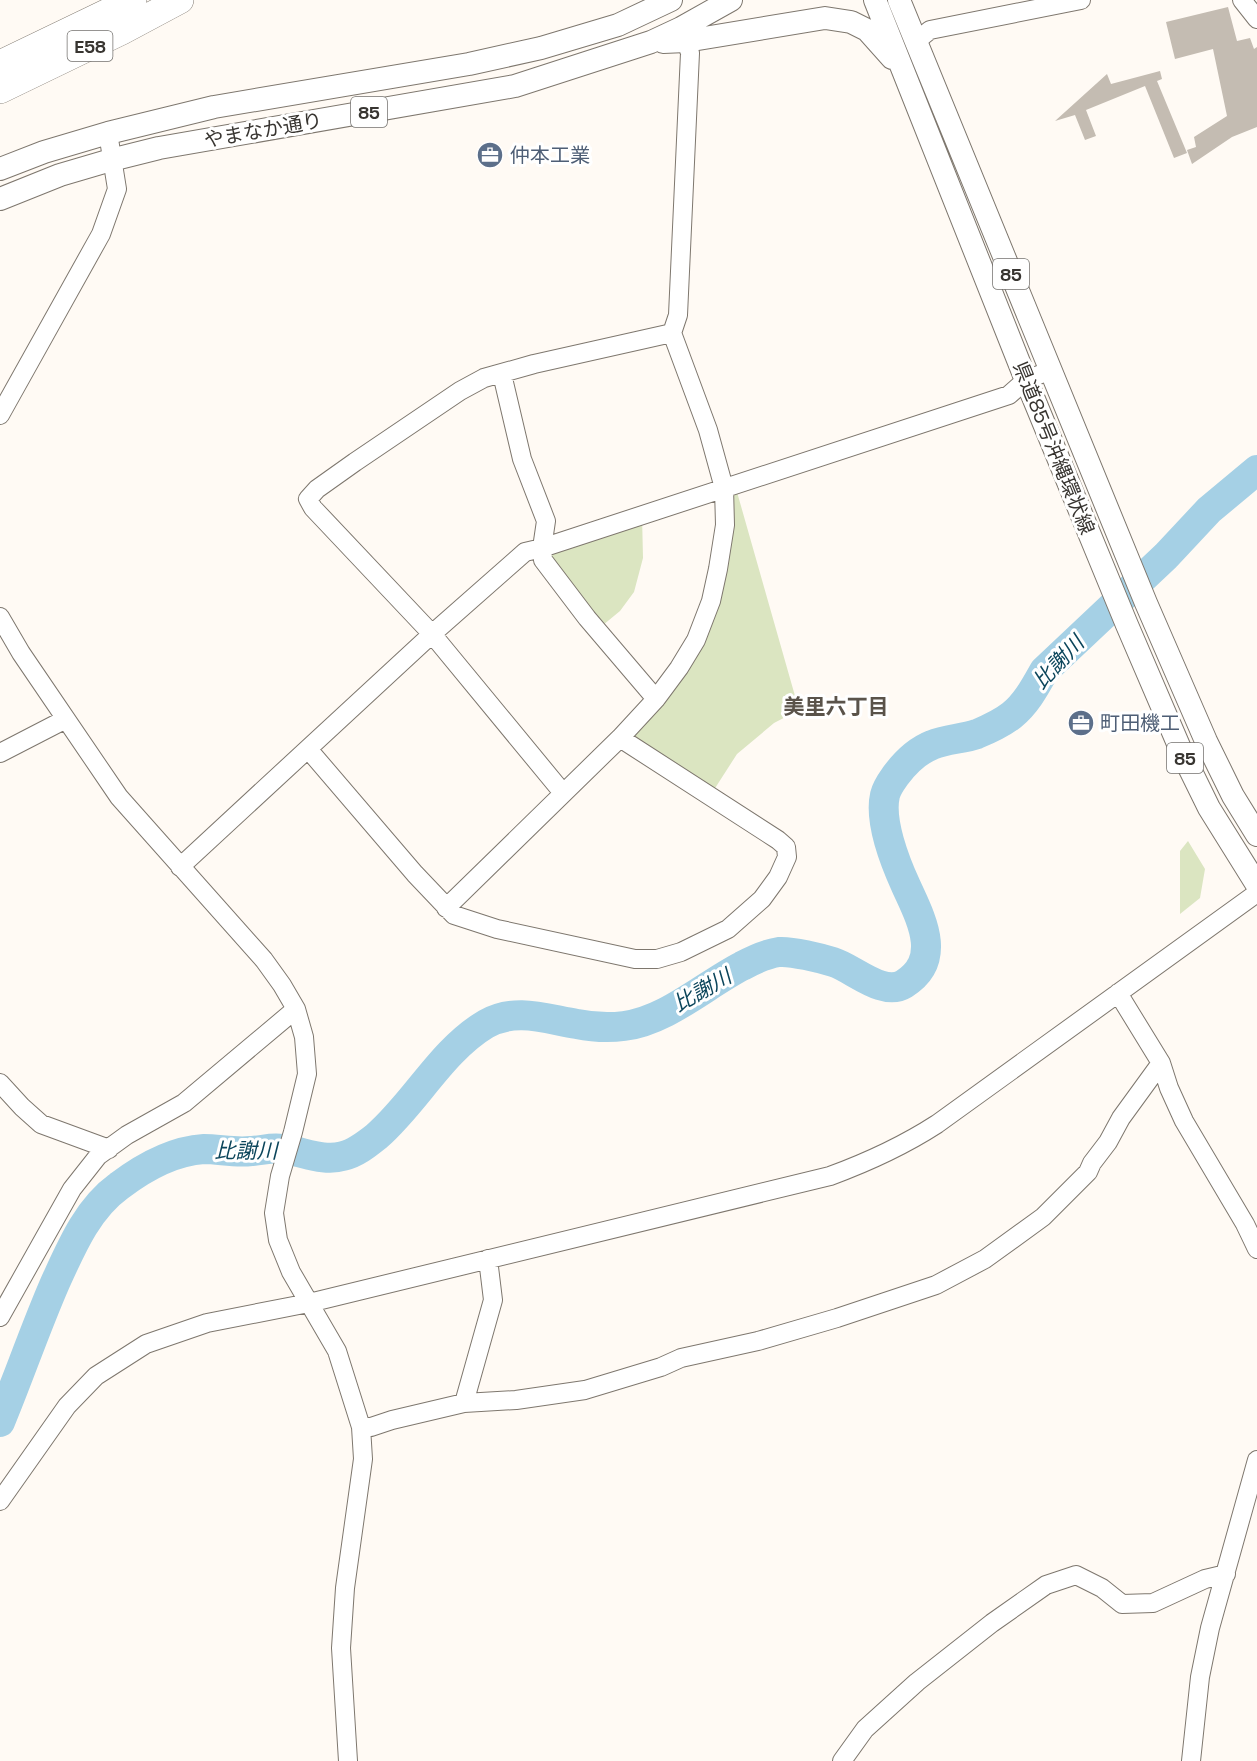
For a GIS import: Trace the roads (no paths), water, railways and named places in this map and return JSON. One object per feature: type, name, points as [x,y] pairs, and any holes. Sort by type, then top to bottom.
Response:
[{"type":"highway","name":"E58","points":[[0,64],[133,0]]},
{"type":"highway","name":"E58","points":[[0,90],[180,0]]},
{"type":"main road","name":"やまなか通り","points":[[0,169],[44,152],[108,133],[214,107],[470,64],[541,48],[618,25],[671,0]]},
{"type":"main road","name":"やまなか通り","points":[[0,199],[60,175],[159,148],[514,86],[651,42],[731,0]]},
{"type":"main road","name":"県道85号沖縄環状線","points":[[875,0],[1026,380],[1182,753],[1205,799],[1257,885]]},
{"type":"main road","name":"県道85号沖縄環状線","points":[[899,0],[1146,603],[1206,741],[1233,796],[1257,834]]},
{"type":"main road","points":[[651,42],[686,41],[825,18],[851,22],[867,30],[902,68]]},
{"type":"street","points":[[915,42],[930,30],[1081,0]]},
{"type":"street","points":[[1242,0],[1257,19]]},
{"type":"street","points":[[446,908],[620,738],[656,699],[696,640],[711,601],[725,525],[724,488],[708,430],[672,333],[678,315],[690,53],[686,41]]},
{"type":"street","points":[[0,415],[101,234],[117,189],[108,133]]},
{"type":"street","points":[[563,793],[432,634],[312,508],[308,499],[317,489],[460,390],[484,378],[534,364],[672,333]]},
{"type":"street","points":[[180,867],[432,634],[525,552],[1009,395],[1026,380],[1051,370]]},
{"type":"street","points":[[502,374],[522,459],[546,521],[542,548],[543,560],[587,618],[656,699]]},
{"type":"street","points":[[0,617],[21,653],[119,797],[264,960],[296,1009],[304,1037],[307,1074],[280,1176],[274,1213],[278,1240],[291,1272],[338,1351],[361,1427],[363,1459],[345,1588],[341,1648],[348,1761]]},
{"type":"street","points":[[0,753],[66,719]]},
{"type":"street","points":[[308,749],[415,874],[454,915],[497,929],[635,959],[657,959],[681,952],[728,929],[762,899],[778,877],[787,857],[786,848],[778,840],[620,738]]},
{"type":"street","points":[[0,1501],[67,1406],[96,1376],[146,1344],[207,1323],[309,1303],[830,1176],[862,1164],[911,1141],[937,1124],[1257,893]]},
{"type":"street","points":[[1118,993],[1161,1063],[1184,1121],[1245,1224],[1257,1249]]},
{"type":"street","points":[[0,1317],[72,1189],[98,1156],[127,1135],[184,1103],[296,1009]]},
{"type":"street","points":[[361,1427],[371,1427],[464,1403],[516,1400],[585,1390],[661,1367],[681,1358],[770,1338],[837,1318],[936,1285],[986,1259],[1043,1217],[1088,1172],[1092,1162],[1108,1142],[1121,1118],[1161,1063]]},
{"type":"street","points":[[0,1083],[41,1124],[109,1149]]},
{"type":"street","points":[[464,1403],[493,1300],[488,1259]]},
{"type":"street","points":[[1189,1760],[1200,1677],[1210,1628],[1257,1460]]},
{"type":"street","points":[[842,1761],[865,1729],[916,1682],[992,1623],[1046,1585],[1076,1575],[1102,1588],[1122,1605],[1153,1603],[1205,1579],[1226,1574]]},
{"type":"waterway","name":"比謝川","points":[[0,1422],[48,1300],[81,1230],[108,1195],[148,1166],[181,1153],[204,1149],[239,1152],[278,1149],[328,1158],[348,1155],[361,1148],[391,1123],[442,1062],[470,1035],[486,1024],[509,1016],[542,1017],[600,1027],[640,1023],[670,1010],[746,964],[779,952],[833,962],[887,987],[904,984],[916,974],[923,962],[926,950],[922,924],[893,854],[886,829],[885,795],[892,780],[916,754],[943,741],[977,734],[1004,721],[1017,711],[1044,671],[1166,556],[1209,510],[1257,470]]},
{"type":"place","name":"仲本工業","points":[[490,155]]},
{"type":"place","name":"町田機工","points":[[1081,723]]},
{"type":"district","name":"美里六丁目","points":[[836,706]]}]
